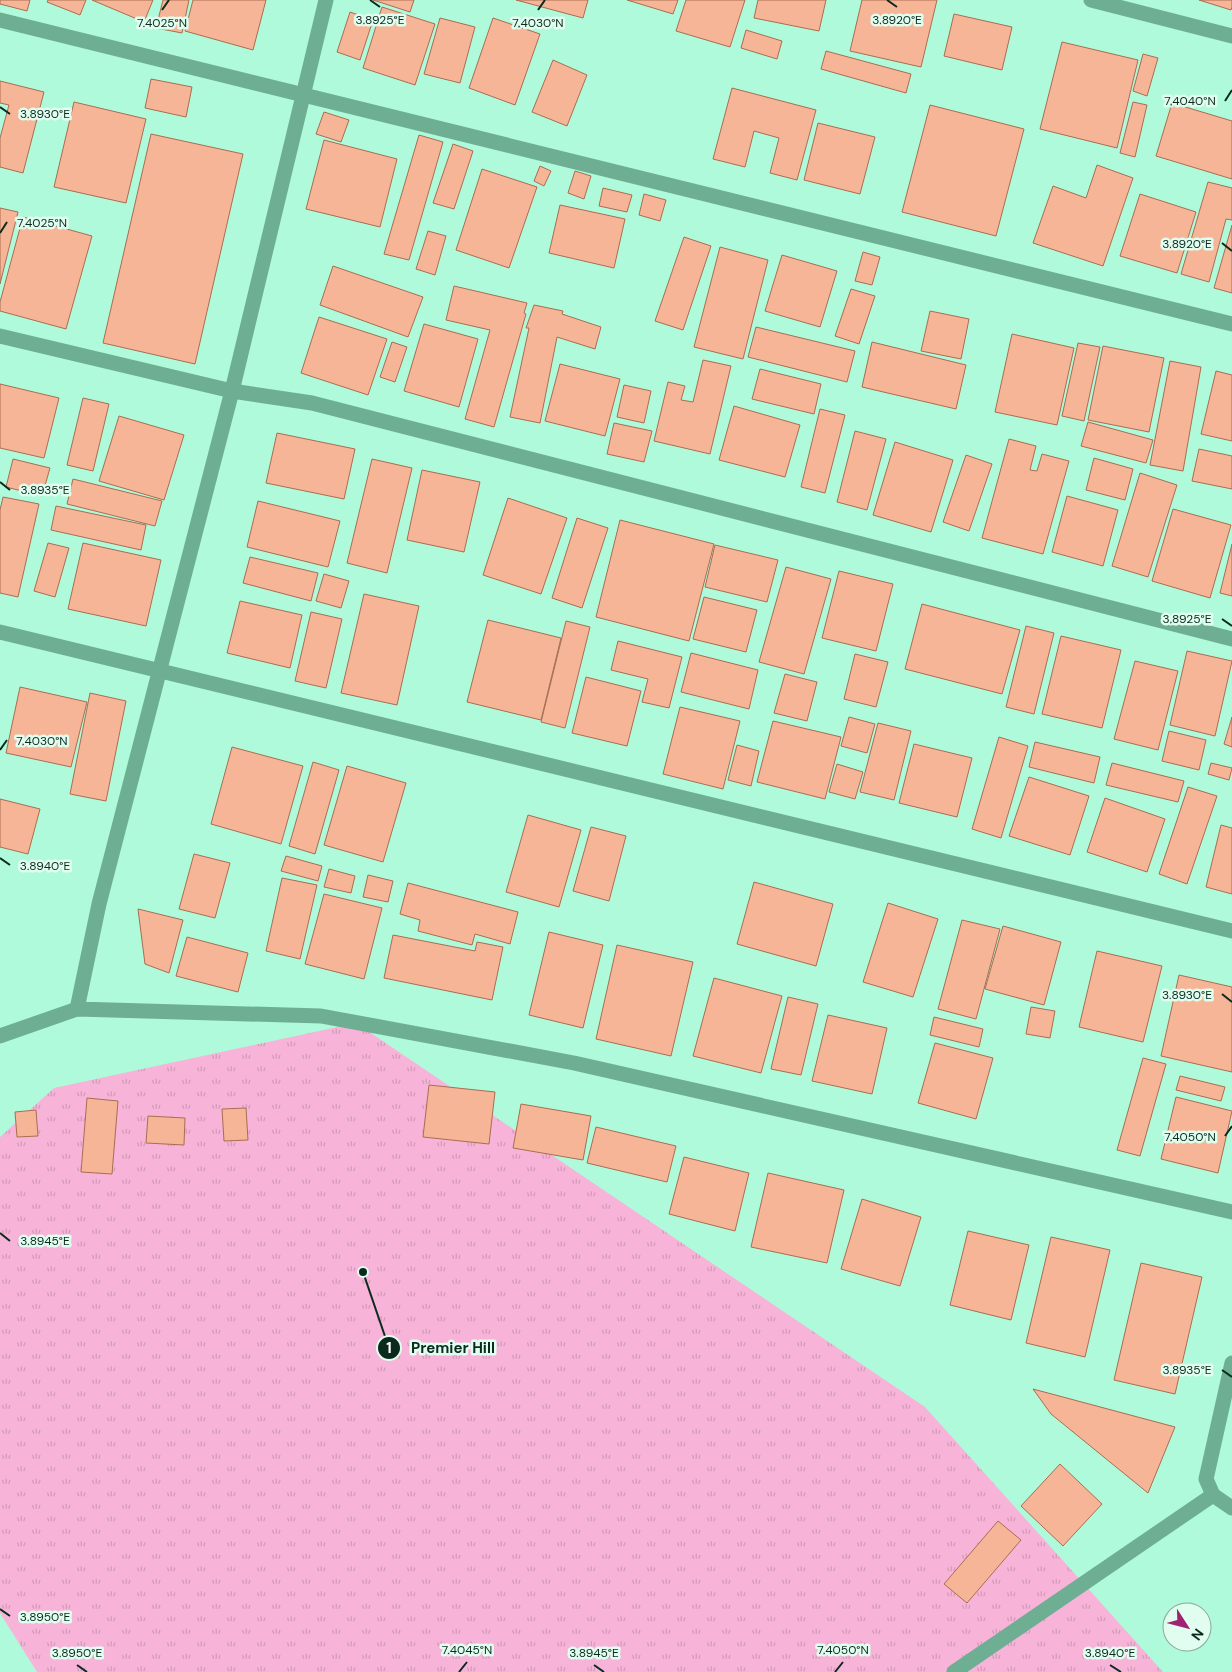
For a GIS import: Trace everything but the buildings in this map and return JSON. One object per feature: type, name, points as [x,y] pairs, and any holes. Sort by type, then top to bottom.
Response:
[{"type":"street","points":[[77,1009],[99,904],[232,391],[326,0]]},
{"type":"street","points":[[1091,0],[1232,36]]},
{"type":"street","points":[[0,20],[1232,324]]},
{"type":"street","points":[[0,336],[232,391],[312,403],[1232,639]]},
{"type":"street","points":[[0,632],[1232,931]]},
{"type":"street","points":[[0,1036],[77,1009],[320,1016],[574,1063],[1232,1212]]},
{"type":"street","points":[[1232,1363],[1206,1479],[1213,1495],[1232,1508]]},
{"type":"street","points":[[954,1672],[1213,1495]]},
{"type":"green space","points":[[356,1023],[925,1407],[1163,1672],[37,1672],[0,1613],[0,1137],[54,1088]]},
{"type":"place","name":"Premier Hill","points":[[363,1272]]}]
